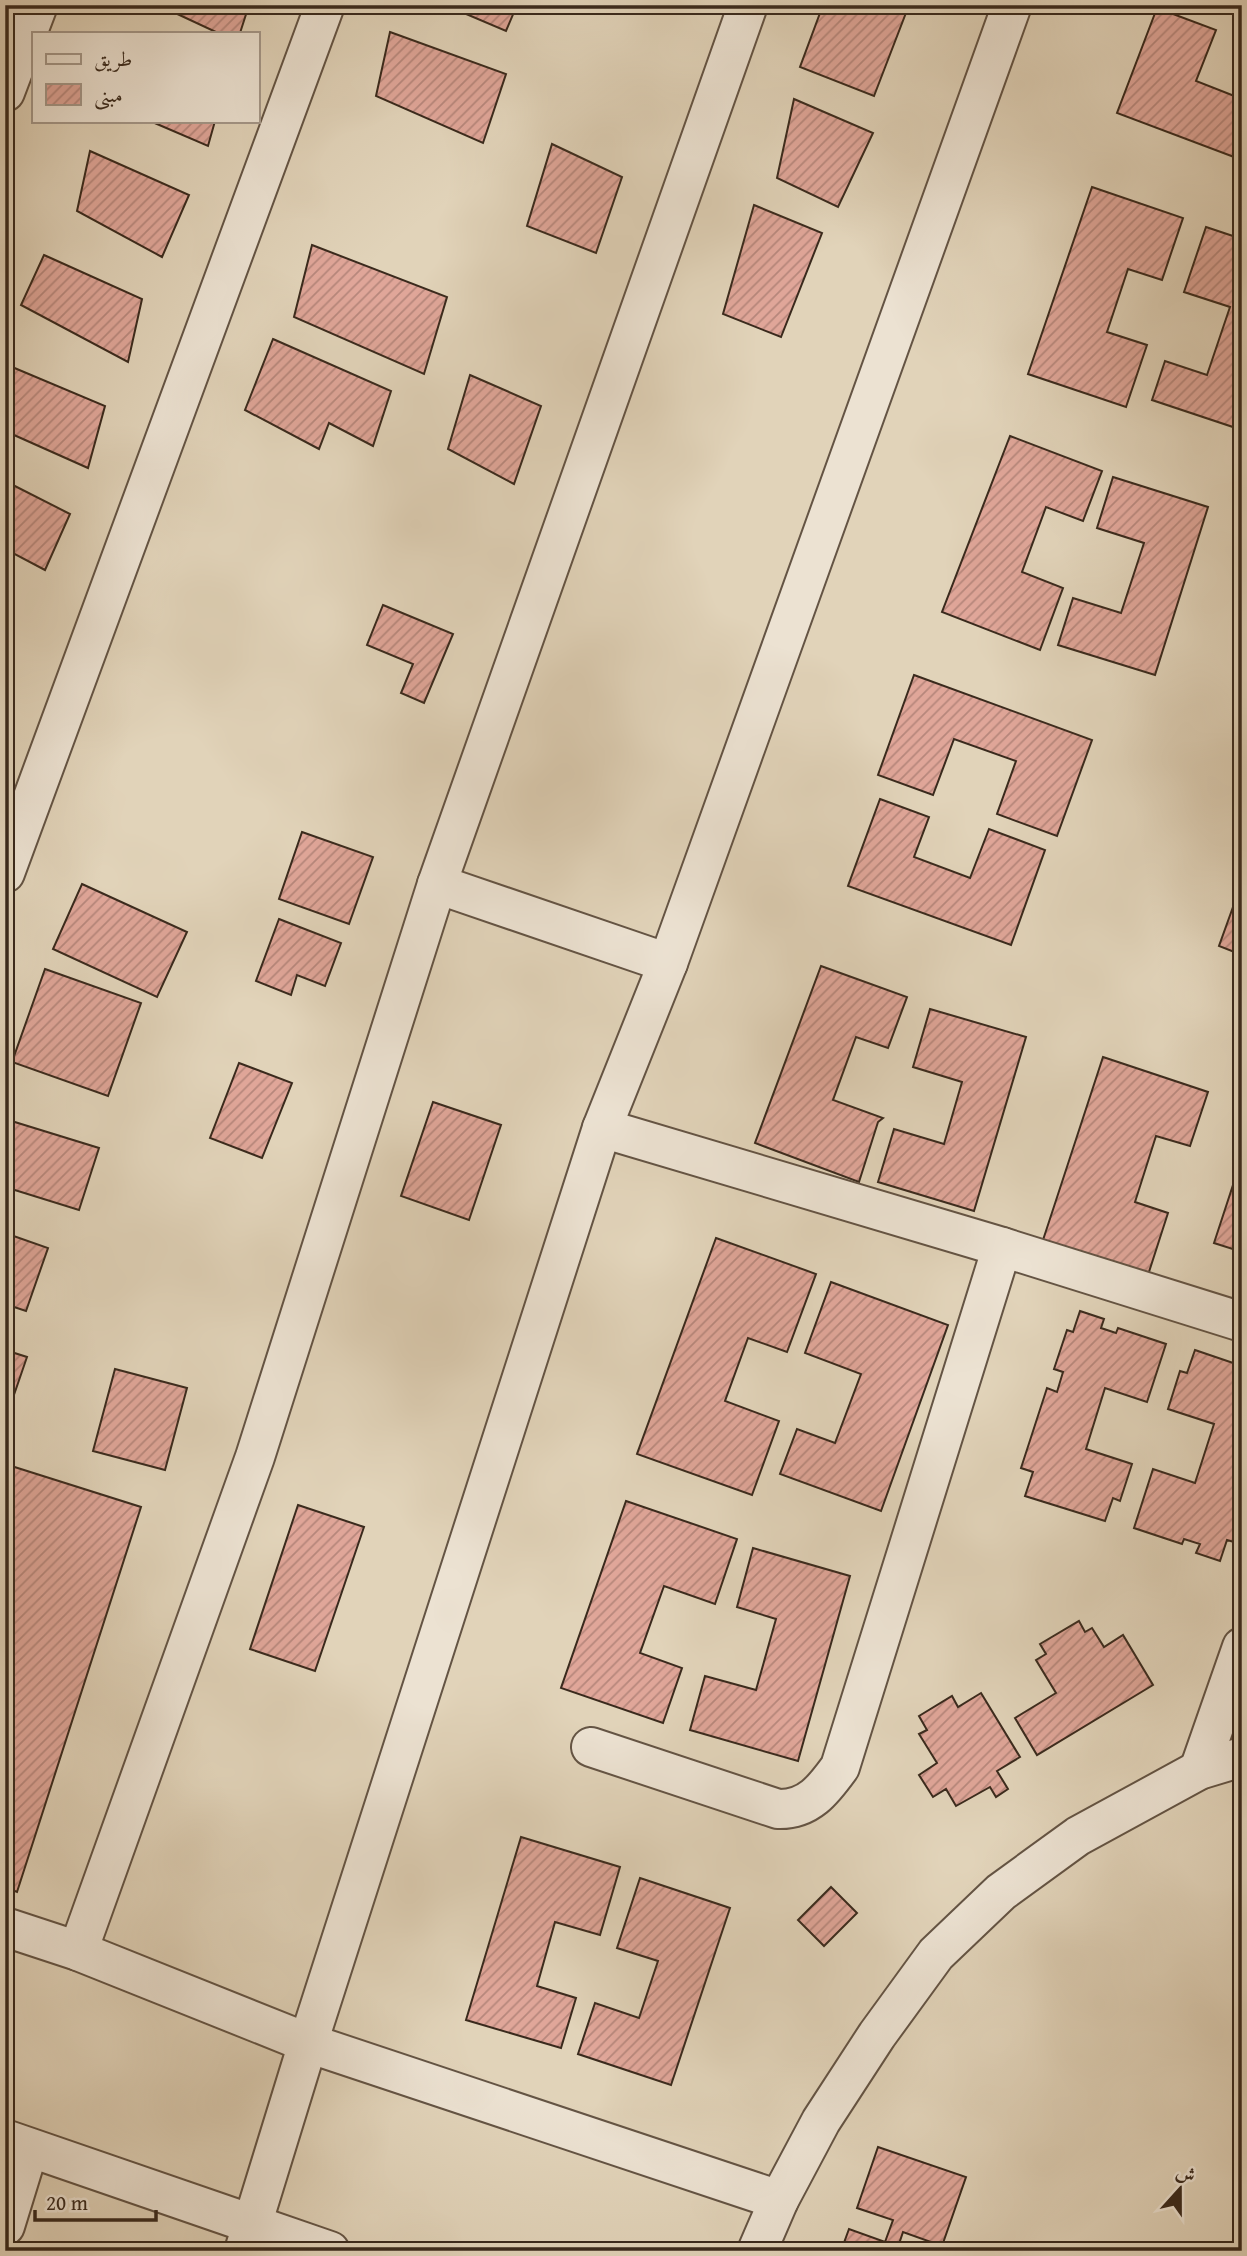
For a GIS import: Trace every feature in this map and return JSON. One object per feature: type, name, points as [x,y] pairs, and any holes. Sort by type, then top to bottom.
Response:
[{"type":"street","points":[[5,92],[38,5]]},
{"type":"street","points":[[5,873],[325,5]]},
{"type":"street","points":[[79,1951],[255,1457],[437,884],[748,5]]},
{"type":"street","points":[[248,2237],[603,1128],[668,963],[1012,5]]},
{"type":"street","points":[[437,884],[668,963]]},
{"type":"street","points":[[603,1128],[1242,1322]]},
{"type":"street","points":[[592,1747],[778,1809],[791,1810],[800,1807],[815,1798],[826,1786],[840,1767],[1002,1247]]},
{"type":"street","points":[[1199,1770],[1242,1647]]},
{"type":"street","points":[[757,2251],[779,2200],[821,2121],[877,2035],[936,1954],[1001,1892],[1078,1836],[1199,1770],[1242,1757]]},
{"type":"street","points":[[5,1927],[79,1951],[308,2043],[779,2200]]},
{"type":"street","points":[[5,2226],[17,2144],[248,2237],[330,2251]]},
{"type":"building","points":[[158,5],[249,5],[240,32],[216,32]]},
{"type":"building","points":[[445,5],[517,5],[506,31]]},
{"type":"building","points":[[823,5],[909,5],[874,96],[800,67]]},
{"type":"building","points":[[1205,5],[1224,5],[1221,12]]},
{"type":"building","points":[[1157,8],[1216,30],[1196,81],[1242,99],[1242,160],[1117,113]]},
{"type":"building","points":[[390,32],[506,74],[483,143],[376,96]]},
{"type":"building","points":[[794,99],[873,133],[838,207],[777,178]]},
{"type":"building","points":[[152,122],[215,122],[208,146]]},
{"type":"building","points":[[552,144],[622,177],[596,253],[527,226]]},
{"type":"building","points":[[90,151],[189,195],[162,257],[77,211]]},
{"type":"building","points":[[1092,187],[1183,218],[1162,280],[1128,269],[1107,332],[1147,345],[1126,407],[1028,374]]},
{"type":"building","points":[[754,205],[822,233],[781,337],[723,314]]},
{"type":"building","points":[[1206,227],[1242,239],[1242,430],[1152,400],[1165,361],[1207,375],[1230,307],[1184,292]]},
{"type":"building","points":[[312,245],[447,297],[424,374],[294,317]]},
{"type":"building","points":[[44,255],[142,299],[128,362],[21,305]]},
{"type":"building","points":[[273,339],[391,391],[373,446],[329,423],[319,449],[245,410]]},
{"type":"building","points":[[5,364],[105,406],[88,468],[5,431]]},
{"type":"building","points":[[470,375],[541,406],[514,484],[448,449]]},
{"type":"building","points":[[1010,436],[1102,471],[1083,521],[1046,507],[1022,572],[1063,588],[1040,650],[942,612]]},
{"type":"building","points":[[1113,477],[1208,507],[1155,675],[1058,645],[1073,598],[1121,613],[1144,543],[1097,528]]},
{"type":"building","points":[[5,481],[70,514],[45,570],[5,549]]},
{"type":"building","points":[[383,605],[453,634],[424,703],[401,693],[413,664],[367,645]]},
{"type":"building","points":[[914,675],[1092,740],[1057,836],[997,814],[1016,761],[954,739],[933,795],[878,775]]},
{"type":"building","points":[[880,799],[929,817],[914,857],[970,878],[989,829],[1045,850],[1011,945],[848,886]]},
{"type":"building","points":[[302,832],[373,857],[349,924],[279,899]]},
{"type":"building","points":[[1242,882],[1242,955],[1219,946]]},
{"type":"building","points":[[82,884],[187,932],[157,997],[53,949]]},
{"type":"building","points":[[279,919],[341,943],[325,986],[297,975],[291,995],[256,981]]},
{"type":"building","points":[[821,966],[907,997],[888,1048],[856,1037],[833,1100],[883,1118],[878,1122],[859,1182],[755,1143]]},
{"type":"building","points":[[45,969],[141,1003],[108,1096],[12,1062]]},
{"type":"building","points":[[930,1009],[1026,1037],[974,1211],[878,1182],[894,1129],[944,1144],[962,1082],[913,1067]]},
{"type":"building","points":[[1103,1057],[1208,1092],[1190,1146],[1156,1136],[1135,1202],[1168,1213],[1148,1275],[1043,1240]]},
{"type":"building","points":[[239,1063],[292,1083],[262,1158],[210,1138]]},
{"type":"building","points":[[433,1102],[501,1125],[469,1220],[401,1196]]},
{"type":"building","points":[[5,1119],[99,1148],[79,1210],[5,1187]]},
{"type":"building","points":[[1234,1182],[1242,1184],[1242,1252],[1214,1243]]},
{"type":"building","points":[[5,1233],[48,1248],[26,1311],[5,1304]]},
{"type":"building","points":[[716,1238],[816,1274],[787,1352],[748,1338],[725,1401],[779,1421],[752,1495],[637,1454]]},
{"type":"building","points":[[831,1282],[948,1325],[881,1511],[780,1474],[797,1429],[835,1443],[861,1374],[805,1353]]},
{"type":"building","points":[[1080,1311],[1104,1319],[1101,1328],[1116,1333],[1118,1328],[1166,1344],[1147,1402],[1105,1388],[1086,1449],[1132,1464],[1120,1501],[1113,1498],[1105,1521],[1025,1496],[1033,1472],[1021,1468],[1047,1388],[1057,1392],[1063,1372],[1054,1369],[1067,1330],[1073,1332]]},
{"type":"building","points":[[5,1350],[27,1357],[5,1421]]},
{"type":"building","points":[[1195,1350],[1242,1366],[1242,1485],[1237,1500],[1242,1502],[1242,1517],[1234,1542],[1227,1540],[1220,1561],[1196,1553],[1200,1544],[1184,1539],[1182,1544],[1134,1528],[1153,1469],[1195,1483],[1214,1424],[1168,1409],[1180,1371],[1187,1373]]},
{"type":"building","points":[[115,1369],[187,1388],[165,1470],[93,1451]]},
{"type":"building","points":[[5,1464],[141,1507],[17,1892],[5,1887]]},
{"type":"building","points":[[626,1501],[737,1539],[715,1604],[664,1586],[640,1653],[682,1668],[663,1723],[561,1688]]},
{"type":"building","points":[[298,1505],[364,1527],[315,1671],[250,1649]]},
{"type":"building","points":[[753,1548],[850,1576],[798,1761],[690,1730],[705,1676],[756,1690],[776,1619],[737,1607]]},
{"type":"building","points":[[1079,1621],[1085,1632],[1092,1628],[1104,1647],[1123,1635],[1153,1685],[1037,1755],[1015,1718],[1056,1693],[1036,1660],[1046,1654],[1040,1644]]},
{"type":"building","points":[[981,1693],[1020,1757],[997,1771],[1008,1789],[996,1797],[990,1787],[956,1806],[946,1789],[933,1797],[919,1775],[937,1763],[919,1734],[927,1730],[919,1716],[952,1696],[958,1707]]},
{"type":"building","points":[[521,1837],[620,1867],[600,1935],[555,1922],[537,1986],[576,1998],[561,2048],[466,2020]]},
{"type":"building","points":[[640,1878],[730,1908],[671,2085],[578,2054],[595,2003],[639,2018],[658,1961],[617,1948]]},
{"type":"building","points":[[831,1887],[857,1913],[824,1946],[798,1920]]},
{"type":"building","points":[[878,2147],[966,2177],[942,2246],[903,2232],[899,2244],[917,2251],[841,2251],[849,2229],[885,2242],[893,2220],[857,2208]]}]
